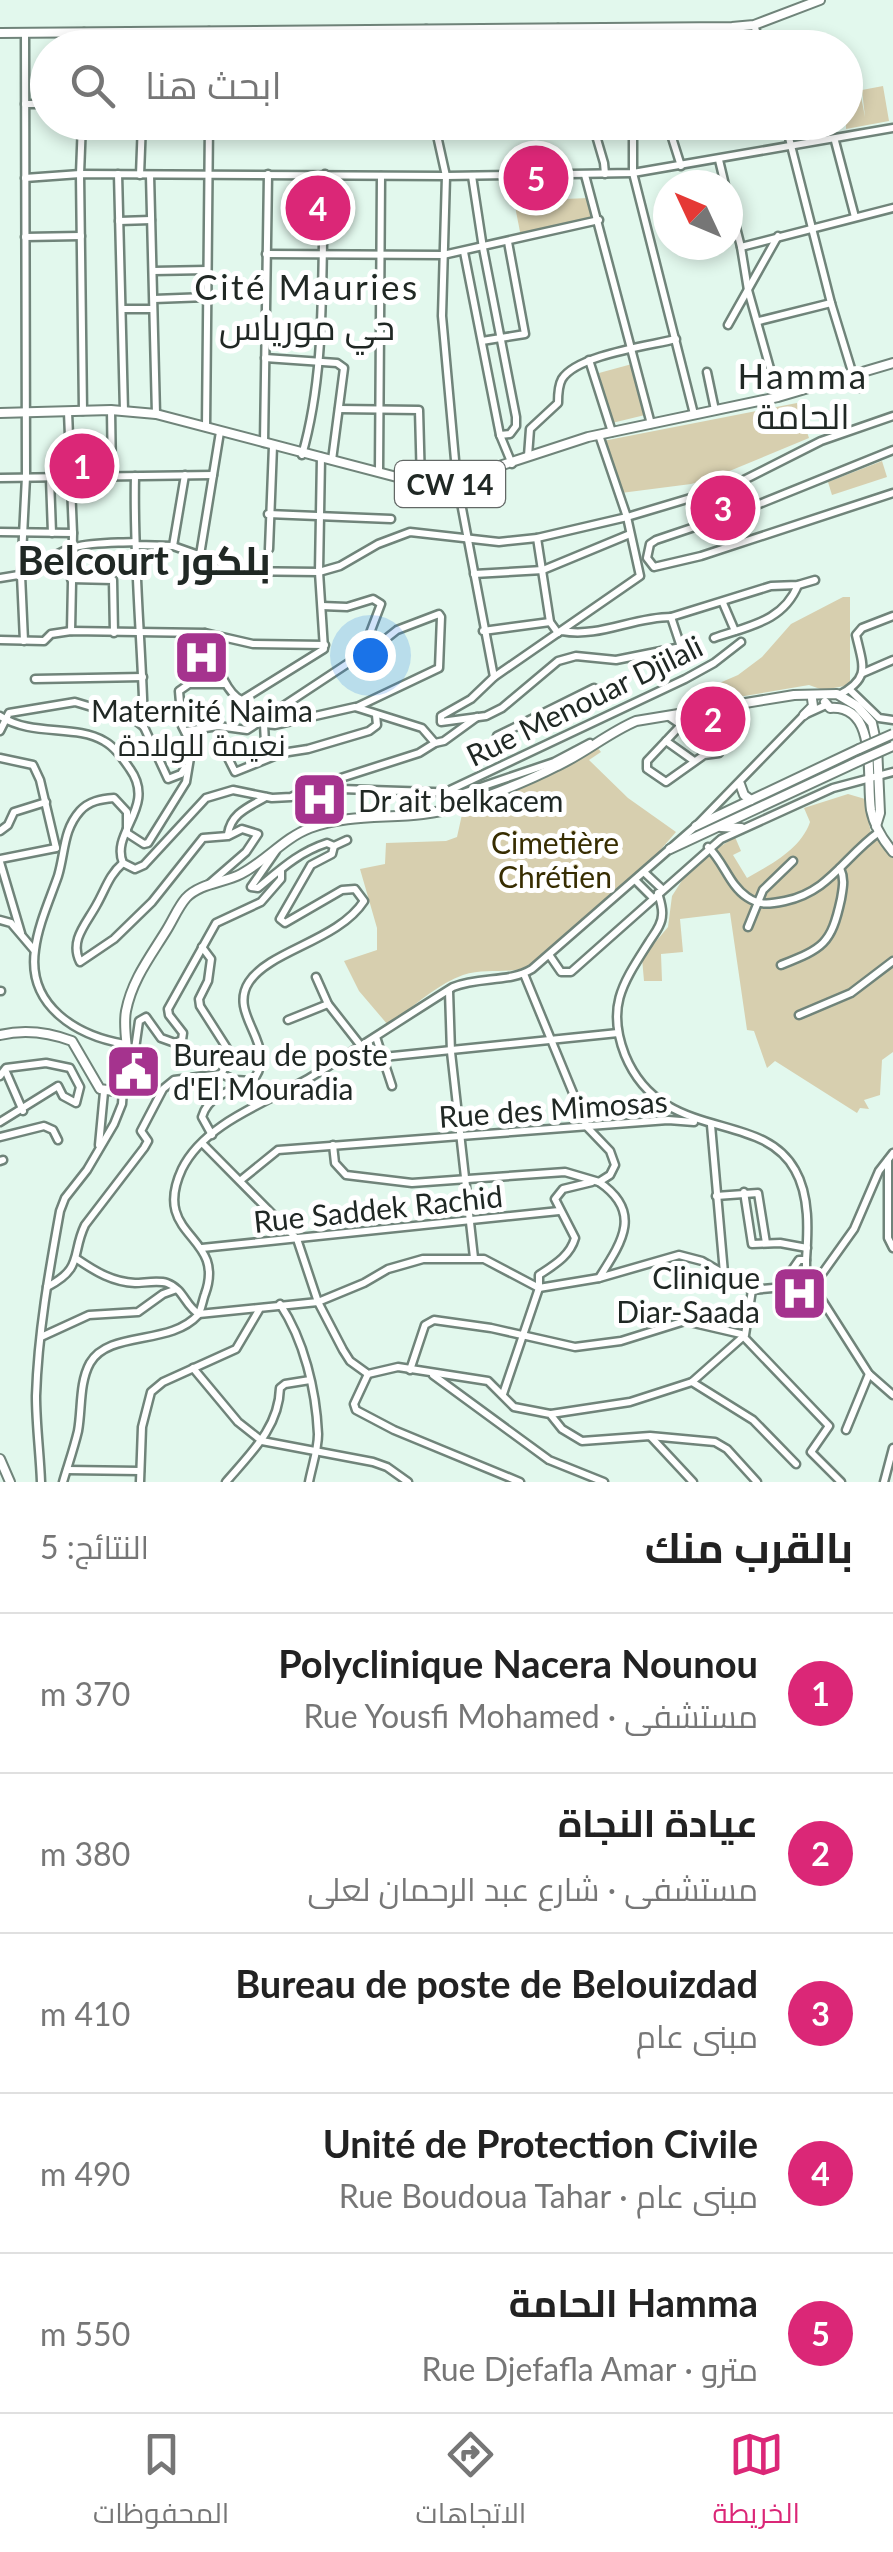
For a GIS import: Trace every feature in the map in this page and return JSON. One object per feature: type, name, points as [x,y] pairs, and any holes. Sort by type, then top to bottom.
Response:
[{"type":"main road","points":[[320,30],[637,30],[754,25],[820,0]]},
{"type":"main road","points":[[0,33],[30,33]]},
{"type":"main road","name":"CW 14","points":[[0,412],[111,410],[156,414],[436,487],[600,435],[778,397],[893,363]]},
{"type":"main road","points":[[794,695],[832,709],[838,698]]},
{"type":"main road","points":[[0,1035],[15,1031],[49,1032],[72,1041],[104,1092],[123,1089],[128,1075],[125,1015],[138,974],[187,896],[238,876],[311,828],[340,820],[435,814],[560,765],[636,721],[794,695],[838,698],[857,706],[872,723],[877,746],[872,778],[880,814],[878,829],[893,852]]},
{"type":"main road","points":[[826,704],[838,698]]},
{"type":"main road","points":[[804,716],[814,706],[812,699]]},
{"type":"main road","points":[[670,849],[751,800],[893,734]]},
{"type":"main road","points":[[706,827],[893,746]]},
{"type":"main road","points":[[740,784],[744,796],[751,800]]},
{"type":"main road","points":[[706,827],[741,828]]},
{"type":"main road","points":[[0,1459],[10,1482]]},
{"type":"street","points":[[754,25],[756,30]]},
{"type":"street","points":[[24,642],[21,575],[26,477],[25,33]]},
{"type":"street","points":[[25,104],[30,104]]},
{"type":"street","points":[[863,134],[893,128]]},
{"type":"street","points":[[81,140],[83,411]]},
{"type":"street","points":[[140,174],[141,140]]},
{"type":"street","points":[[206,426],[208,140]]},
{"type":"street","points":[[438,140],[446,176],[442,316],[457,482],[482,630],[494,677]]},
{"type":"street","points":[[597,140],[604,174]]},
{"type":"street","points":[[633,140],[633,173],[694,414]]},
{"type":"street","points":[[673,140],[681,166]]},
{"type":"street","points":[[790,140],[830,303],[860,388]]},
{"type":"street","points":[[25,178],[80,174],[586,176],[633,173],[835,140],[855,217]]},
{"type":"street","points":[[719,160],[721,170]]},
{"type":"street","points":[[118,174],[124,411]]},
{"type":"street","points":[[268,174],[265,358],[270,548]]},
{"type":"street","points":[[302,455],[314,408],[318,364],[324,174]]},
{"type":"street","points":[[150,175],[156,414]]},
{"type":"street","points":[[379,474],[381,176]]},
{"type":"street","points":[[472,176],[516,426],[510,434],[500,435]]},
{"type":"street","points":[[586,176],[650,424]]},
{"type":"street","points":[[743,246],[893,208]]},
{"type":"street","points":[[119,221],[151,220]]},
{"type":"street","points":[[266,254],[444,255],[599,220]]},
{"type":"street","points":[[26,236],[80,236]]},
{"type":"street","points":[[728,325],[778,236]]},
{"type":"street","points":[[482,341],[525,334],[508,242]]},
{"type":"street","points":[[464,252],[500,435],[512,464]]},
{"type":"street","points":[[743,259],[778,397]]},
{"type":"street","points":[[154,271],[208,270]]},
{"type":"street","points":[[154,298],[207,297]]},
{"type":"street","points":[[759,322],[830,303]]},
{"type":"street","points":[[122,310],[152,309]]},
{"type":"street","points":[[528,456],[530,429],[558,404],[562,379],[589,360],[676,339]]},
{"type":"street","points":[[265,358],[337,363],[344,368],[332,460]]},
{"type":"street","points":[[589,360],[612,432]]},
{"type":"street","points":[[707,372],[716,410]]},
{"type":"street","points":[[339,409],[420,411],[421,484]]},
{"type":"street","points":[[111,410],[112,476]]},
{"type":"street","points":[[68,412],[73,534],[71,631]]},
{"type":"street","points":[[0,578],[37,572],[48,557],[73,545],[134,542],[137,546],[173,546],[244,571],[318,572],[340,566],[378,544],[410,532],[499,542],[537,538],[627,518],[734,484],[821,441],[893,416]]},
{"type":"street","points":[[200,554],[220,432]]},
{"type":"street","points":[[600,435],[627,518],[640,576],[494,677],[471,699],[440,718],[441,722],[448,724],[502,708],[558,662],[576,656],[616,660],[680,649],[670,617]]},
{"type":"street","points":[[893,450],[742,511],[656,540],[650,544],[646,558],[654,567],[695,558],[893,493]]},
{"type":"street","points":[[205,634],[225,684],[232,696],[242,700],[319,654],[326,645],[318,572],[320,457]]},
{"type":"street","points":[[0,478],[213,474]]},
{"type":"street","points":[[173,546],[184,475]]},
{"type":"street","points":[[135,476],[134,542],[144,726],[166,777],[174,778],[186,767]]},
{"type":"street","points":[[50,478],[52,533]]},
{"type":"street","points":[[268,514],[391,519]]},
{"type":"street","points":[[0,532],[73,534]]},
{"type":"street","points":[[474,574],[543,570],[630,534]]},
{"type":"street","points":[[537,538],[550,622],[560,632],[594,632],[646,617],[670,617],[771,586],[798,586],[815,580]]},
{"type":"street","points":[[72,579],[113,580],[114,633]]},
{"type":"street","points":[[714,638],[780,613],[792,602],[798,586]]},
{"type":"street","points":[[322,606],[347,608],[373,599],[380,604],[362,654]]},
{"type":"street","points":[[723,603],[735,631]]},
{"type":"street","points":[[186,731],[218,726],[246,730],[368,653],[396,630],[432,616],[441,617],[439,668],[356,707],[312,719],[264,721]]},
{"type":"street","points":[[838,698],[859,684],[863,674],[856,635],[862,628],[893,616]]},
{"type":"street","points":[[482,630],[550,622]]},
{"type":"street","points":[[0,640],[44,641],[51,634],[71,631],[205,634],[252,644],[326,645]]},
{"type":"street","name":"Rue Menouar Djilali","points":[[444,793],[685,679],[741,642]]},
{"type":"street","points":[[863,674],[893,660]]},
{"type":"street","points":[[36,679],[143,677]]},
{"type":"street","points":[[127,833],[148,844],[186,782],[192,746],[178,697],[182,687],[225,684]]},
{"type":"street","points":[[497,736],[594,688]]},
{"type":"street","points":[[850,690],[879,718],[893,720]]},
{"type":"street","points":[[0,731],[2,717],[9,712],[75,702],[112,711],[144,726]]},
{"type":"street","points":[[706,827],[804,716],[826,704]]},
{"type":"street","points":[[356,707],[422,728],[435,743]]},
{"type":"street","points":[[264,721],[262,746],[225,752],[234,772],[282,753],[308,750],[369,731],[377,725],[376,715]]},
{"type":"street","points":[[2,717],[22,726],[107,742],[136,777],[139,797],[135,818],[119,848],[123,863],[135,869],[144,865],[206,798],[233,790],[266,797],[292,797],[419,753],[444,741],[478,716]]},
{"type":"street","points":[[667,716],[681,724],[647,761],[647,769],[666,782],[704,754],[719,753]]},
{"type":"street","points":[[310,788],[444,793],[480,790],[554,762],[605,736]]},
{"type":"street","points":[[666,740],[694,762]]},
{"type":"street","points":[[0,758],[33,765],[62,862],[35,950],[40,990],[70,1027],[101,1040],[125,1044]]},
{"type":"street","points":[[550,956],[561,972],[572,972],[708,848],[741,828],[832,788],[893,772]]},
{"type":"street","points":[[228,836],[232,820],[266,797]]},
{"type":"street","points":[[59,849],[71,822],[83,808],[99,799],[114,798],[122,805],[127,833]]},
{"type":"street","points":[[0,830],[8,825],[14,812],[46,802]]},
{"type":"street","points":[[123,863],[109,878],[80,934],[75,951],[80,962],[114,939],[144,911],[204,838],[228,836],[242,829],[258,834],[246,852],[207,886]]},
{"type":"street","points":[[708,848],[740,892],[756,902],[770,904],[814,893],[878,829]]},
{"type":"street","points":[[279,848],[250,884],[258,888],[309,849],[348,840]]},
{"type":"street","points":[[212,1135],[202,1116],[206,1106],[224,1092],[254,1080],[260,1071],[262,1055],[245,1009],[244,998],[251,980],[267,966],[337,928],[360,908],[364,898],[355,889],[342,890],[286,923],[280,918],[311,866],[332,854],[334,846]]},
{"type":"street","points":[[21,933],[0,860],[59,849]]},
{"type":"street","points":[[63,1482],[78,1430],[84,1380],[95,1357],[116,1345],[172,1334],[199,1314],[209,1281],[208,1261],[202,1248],[178,1222],[173,1204],[182,1170],[203,1144],[449,990],[472,979],[532,970],[670,849]]},
{"type":"street","points":[[748,927],[762,890],[793,860]]},
{"type":"street","points":[[128,1062],[135,1049],[139,1020],[146,1017],[161,1038],[175,1043],[182,1040],[168,1010],[216,923],[261,902],[282,879],[282,868]]},
{"type":"street","points":[[781,965],[818,950],[830,938],[844,884],[840,868]]},
{"type":"street","points":[[644,872],[658,893],[660,924],[620,992],[615,1010],[618,1032],[636,1077],[656,1099],[675,1112],[762,1141],[782,1153],[796,1171],[808,1220],[806,1275],[870,1374],[893,1395]]},
{"type":"street","points":[[636,880],[658,893]]},
{"type":"street","points":[[0,920],[11,923],[35,950]]},
{"type":"street","points":[[202,948],[211,959],[200,1006],[232,1056],[220,1074]]},
{"type":"street","points":[[800,1015],[850,993],[893,961]]},
{"type":"street","points":[[502,1396],[539,1288],[539,1275],[572,1248],[576,1238],[555,1198],[563,1189],[598,1182],[610,1175],[615,1165],[602,1140],[587,1127],[524,974]]},
{"type":"street","points":[[316,977],[328,1004],[360,1046]]},
{"type":"street","points":[[449,990],[450,1052],[474,1258]]},
{"type":"street","points":[[288,1020],[328,1004]]},
{"type":"street","points":[[383,1057],[618,1032]]},
{"type":"street","points":[[376,1036],[392,1086]]},
{"type":"street","points":[[0,1122],[23,1111],[58,1086],[63,1096],[76,1103],[79,1082],[70,1068],[58,1064],[3,1071],[23,1111]]},
{"type":"street","points":[[46,1288],[78,1260],[79,1237],[85,1225],[148,1142],[140,1131],[163,1090],[174,1080],[220,1074],[235,1080],[254,1080]]},
{"type":"street","points":[[42,1482],[36,1400],[46,1288],[65,1198],[88,1170],[114,1124],[123,1089]]},
{"type":"street","points":[[99,1146],[104,1092]]},
{"type":"street","name":"Rue des Mimosas","points":[[240,1180],[278,1150],[668,1120],[700,1122]]},
{"type":"street","points":[[711,1125],[724,1274]]},
{"type":"street","points":[[0,1136],[44,1126],[53,1130],[58,1140]]},
{"type":"street","points":[[203,1144],[297,1240],[318,1302],[350,1360],[368,1374]]},
{"type":"street","points":[[333,1145],[335,1162],[346,1175],[412,1184],[544,1172],[598,1182],[624,1208],[623,1237],[599,1278]]},
{"type":"street","points":[[891,1156],[892,1244]]},
{"type":"street","points":[[814,1285],[854,1229],[879,1171],[891,1156]]},
{"type":"street","points":[[744,1192],[752,1243],[807,1248]]},
{"type":"street","points":[[716,1196],[760,1194],[766,1243]]},
{"type":"street","name":"Rue Saddek Rachid","points":[[202,1248],[560,1211]]},
{"type":"street","points":[[78,1260],[103,1276],[131,1283],[166,1282],[181,1290],[191,1310],[199,1314],[318,1302],[423,1259],[474,1258],[500,1266],[539,1288],[599,1278],[679,1255],[702,1260],[752,1290],[796,1286],[806,1275]]},
{"type":"street","points":[[796,1286],[790,1274],[799,1260],[806,1260]]},
{"type":"street","points":[[40,1337],[89,1315],[138,1312],[175,1289]]},
{"type":"street","points":[[368,1374],[398,1367],[488,1381],[520,1409],[550,1414],[630,1402],[692,1382],[744,1335],[752,1290]]},
{"type":"street","points":[[280,1304],[296,1328],[310,1380],[318,1434],[310,1478],[301,1482]]},
{"type":"street","points":[[140,1482],[142,1427],[148,1397],[163,1382],[236,1349],[260,1309]]},
{"type":"street","points":[[410,1370],[423,1329],[430,1320],[491,1328],[574,1347],[596,1346],[685,1321],[744,1335],[830,1426],[811,1452],[840,1482]]},
{"type":"street","points":[[194,1368],[238,1422],[262,1441],[387,1466],[408,1482]]},
{"type":"street","points":[[429,1372],[549,1460],[604,1482]]},
{"type":"street","points":[[368,1374],[354,1404],[356,1410],[394,1430],[520,1482]]},
{"type":"street","points":[[846,1430],[870,1374]]},
{"type":"street","points":[[226,1482],[262,1441],[279,1408],[280,1388],[310,1380]]},
{"type":"street","points":[[692,1382],[753,1420],[796,1464]]},
{"type":"street","points":[[550,1414],[562,1429],[582,1441],[650,1436],[715,1442],[727,1449],[757,1482]]},
{"type":"street","points":[[650,1436],[692,1482]]},
{"type":"street","points":[[884,1482],[893,1448]]},
{"type":"street","points":[[67,1470],[140,1471]]},
{"type":"street","points":[[493,1482],[498,1472]]},
{"type":"green space","points":[[883,86],[889,121],[863,126],[863,90]]},
{"type":"green space","points":[[589,198],[594,218],[521,237],[514,201]]},
{"type":"green space","points":[[632,364],[645,415],[612,423],[599,373]]},
{"type":"green space","points":[[797,403],[809,438],[691,484],[621,493],[603,441]]},
{"type":"green space","points":[[882,461],[887,477],[832,495],[828,482]]},
{"type":"green space","points":[[850,597],[850,685],[823,690],[809,685],[691,705],[701,691],[738,675],[762,657],[791,624]]},
{"type":"green space","name":"Cimetière Chrétien","points":[[596,746],[601,752],[589,760],[628,798],[676,832],[650,862],[535,964],[453,979],[388,1025],[359,991],[344,961],[377,950],[377,928],[360,869],[385,864],[386,843],[446,841],[457,837],[463,810],[561,769]]},
{"type":"green space","points":[[858,755],[860,758],[710,824]]},
{"type":"green space","points":[[848,794],[865,799],[871,834],[893,854],[893,1052],[882,1060],[880,1095],[864,1100],[869,1109],[860,1108],[857,1113],[775,1061],[767,1068],[754,1031],[747,1030],[730,913],[680,919],[683,952],[661,954],[662,981],[644,981],[642,958],[668,927],[672,896],[692,865],[735,837],[741,851],[733,855],[747,878],[800,840],[810,822],[804,808]]},
{"type":"place","name":"Hamma الحامة","points":[[536,178]]},
{"type":"place","name":"Unité de Protection Civile","points":[[318,208]]},
{"type":"place","name":"Polyclinique Nacera Nounou","points":[[82,466]]},
{"type":"place","name":"Bureau de poste de Belouizdad","points":[[723,508]]},
{"type":"place","name":"Maternité Naima نعيمة للولادة","points":[[202,657]]},
{"type":"place","name":"عيادة النجاة","points":[[713,719]]},
{"type":"place","name":"Dr ait belkacem","points":[[319,800]]},
{"type":"place","name":"Bureau de poste d'El Mouradia","points":[[134,1071]]},
{"type":"place","name":"Clinique Diar-Saada","points":[[799,1294]]},
{"type":"district","name":"Cité Mauries حي مورياس","points":[[307,306]]},
{"type":"district","name":"Hamma الحامة","points":[[803,395]]},
{"type":"district","name":"Belcourt بلكور","points":[[144,560]]}]
